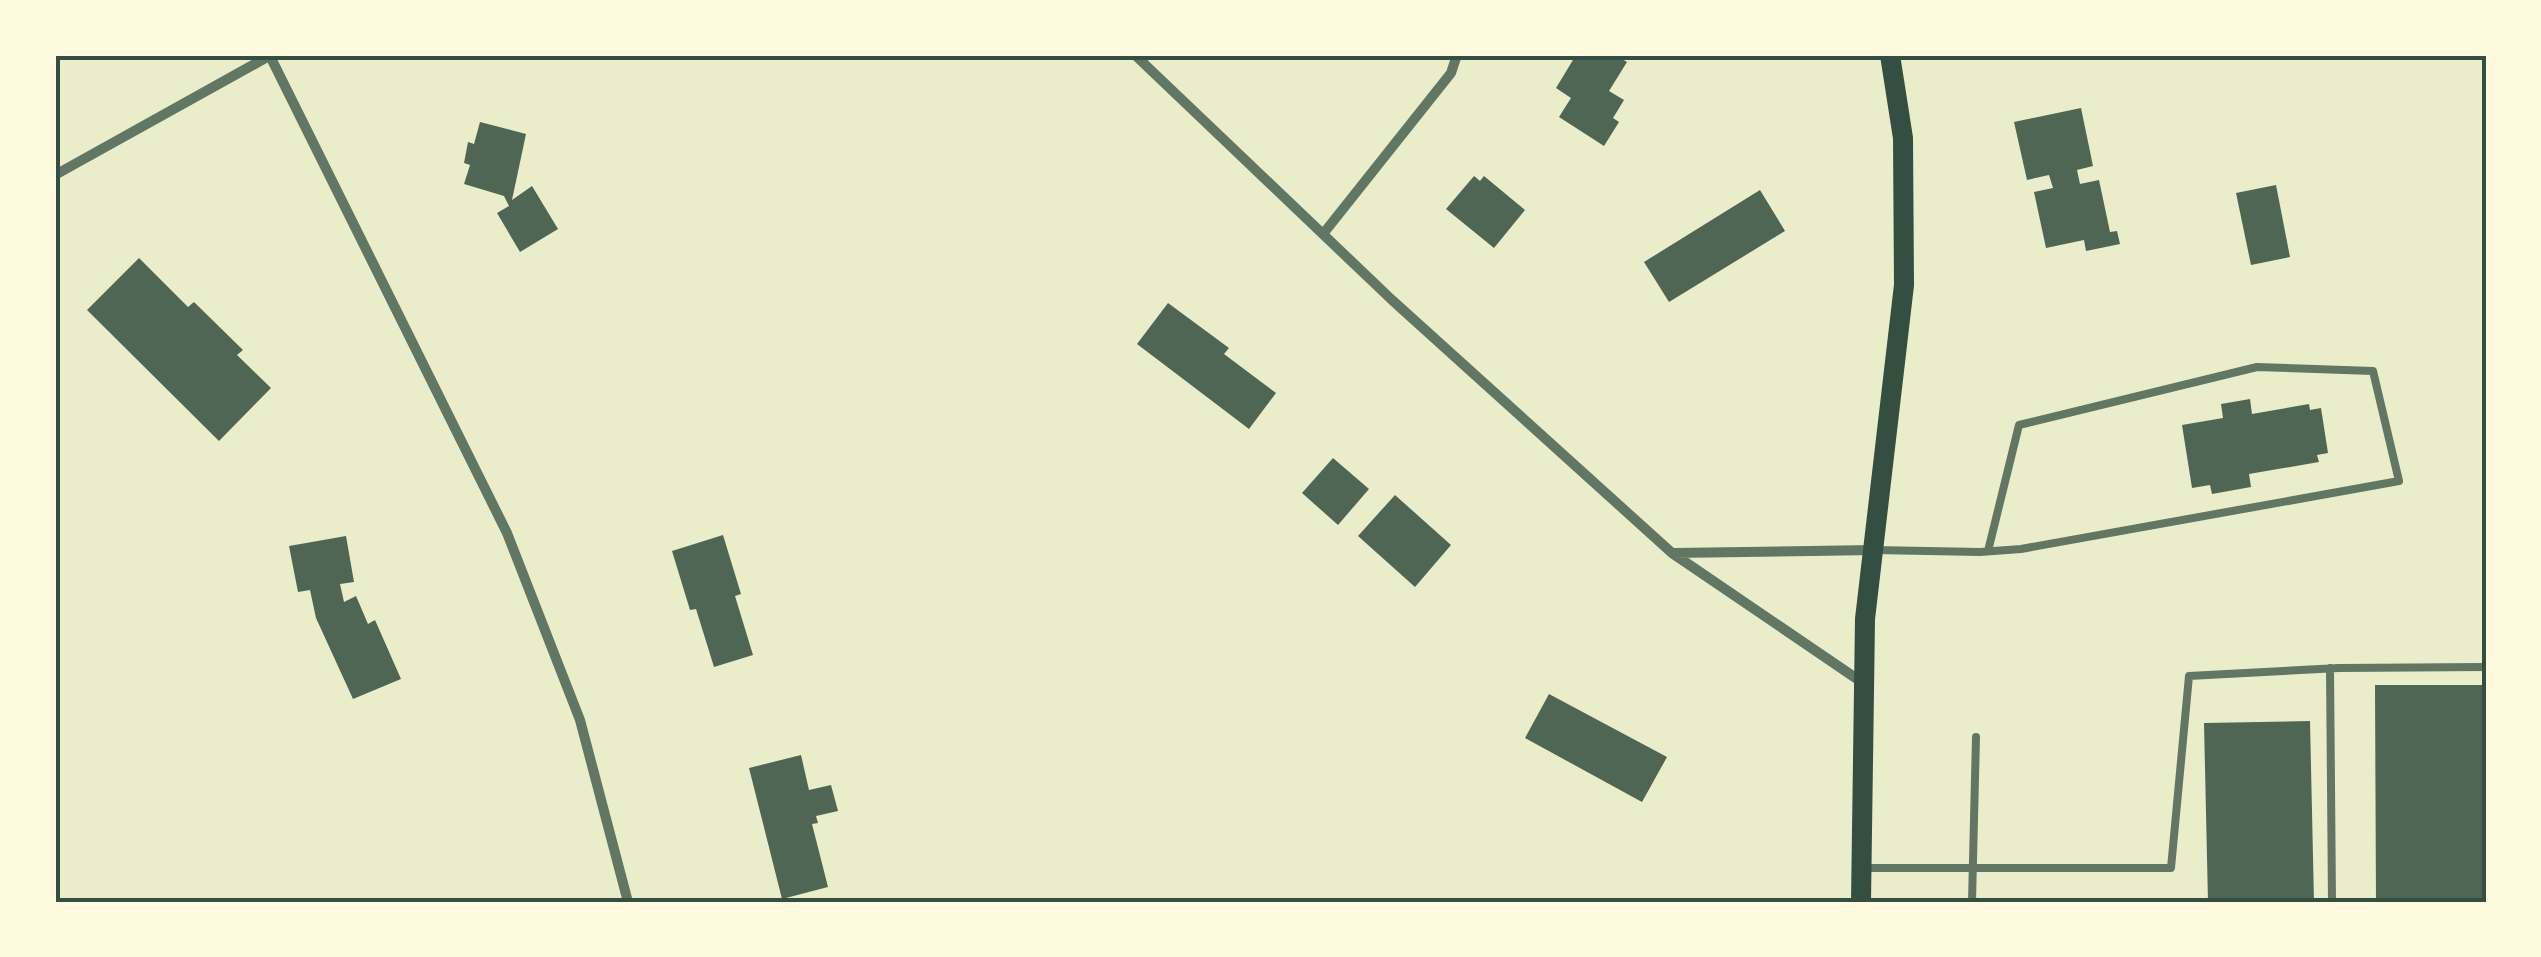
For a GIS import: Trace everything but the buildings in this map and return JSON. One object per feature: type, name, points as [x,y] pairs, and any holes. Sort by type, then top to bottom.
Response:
[{"type":"main road","points":[[1862,902],[1865,619],[1904,285],[1903,138],[1890,55]]},
{"type":"street","points":[[1134,55],[1672,553],[1864,683]]},
{"type":"street","points":[[1324,234],[1450,72],[1456,55]]},
{"type":"street","points":[[55,175],[270,56],[508,534],[580,720],[628,902]]},
{"type":"street","points":[[1672,553],[1874,550]]},
{"type":"lane","points":[[1874,550],[1988,551],[2021,549],[2398,481],[2373,371],[2257,367],[2019,425],[1988,551]]},
{"type":"lane","points":[[1862,868],[2171,868],[2189,676],[2330,668],[2486,667]]},
{"type":"lane","points":[[2330,668],[2332,902]]},
{"type":"lane","points":[[1972,902],[1976,737]]}]
